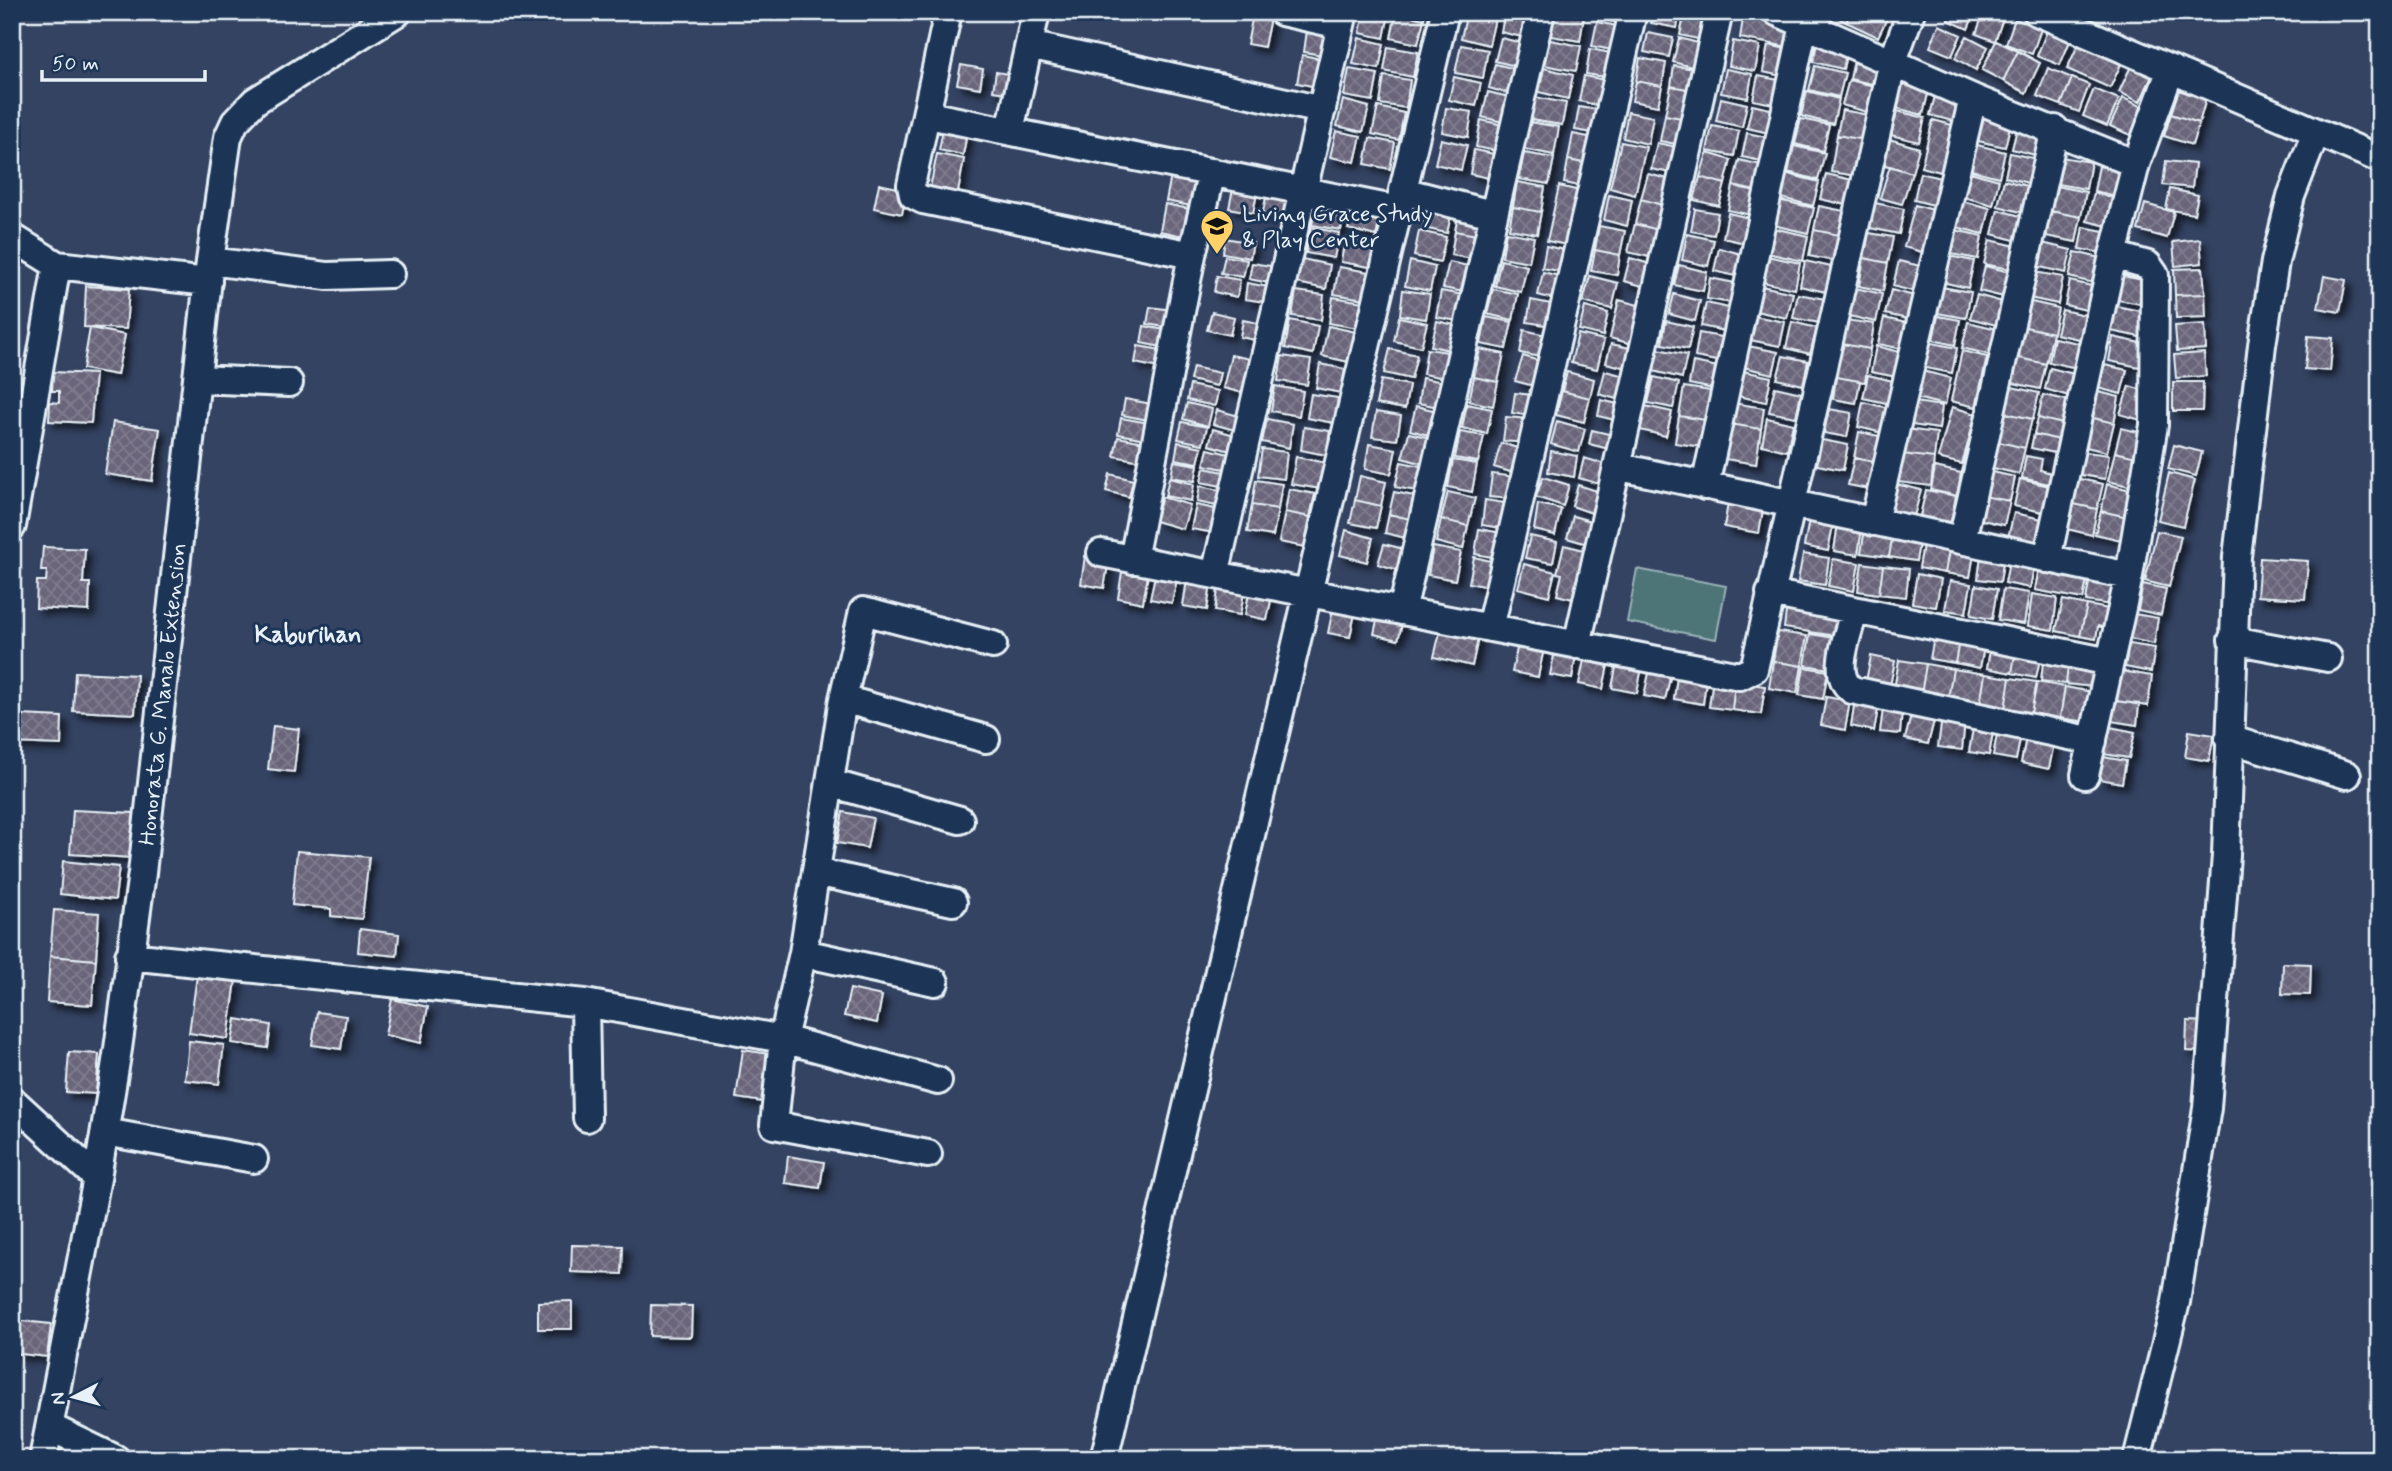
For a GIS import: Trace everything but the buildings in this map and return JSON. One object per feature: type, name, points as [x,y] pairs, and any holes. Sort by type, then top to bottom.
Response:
[{"type":"street","name":"Honorata G. Manalo Extension","points":[[44,1459],[105,1132],[142,873],[209,272],[228,137],[243,111],[398,12]]},
{"type":"street","points":[[948,12],[911,185],[913,195],[1192,255]]},
{"type":"street","points":[[1010,131],[1036,12]]},
{"type":"street","points":[[1215,575],[1343,19],[1282,12]]},
{"type":"street","points":[[1104,1459],[1445,12]]},
{"type":"street","points":[[1402,611],[1541,12]]},
{"type":"street","points":[[1490,628],[1633,12]]},
{"type":"street","points":[[1577,645],[1620,467],[1719,12]]},
{"type":"street","points":[[1777,12],[1973,98],[2136,164]]},
{"type":"street","points":[[1101,553],[1740,676],[1754,669],[1893,61],[1911,12]]},
{"type":"street","points":[[2037,12],[2316,132],[2379,155]]},
{"type":"street","points":[[1705,486],[1804,25]]},
{"type":"street","points":[[1029,45],[1322,110]]},
{"type":"street","points":[[2047,559],[2113,255],[2136,164],[2171,69]]},
{"type":"street","points":[[1874,522],[1973,98]]},
{"type":"street","points":[[928,115],[1305,191],[1492,214]]},
{"type":"street","points":[[1962,540],[2055,129]]},
{"type":"street","points":[[2137,1459],[2176,1302],[2207,1108],[2226,855],[2232,640],[2246,481],[2275,262],[2291,196],[2316,132]]},
{"type":"street","points":[[1133,560],[1192,255],[1212,172]]},
{"type":"street","points":[[12,237],[57,265],[327,276],[390,274]]},
{"type":"street","points":[[2085,775],[2129,576],[2154,425],[2155,275],[2148,265],[2113,255]]},
{"type":"street","points":[[12,526],[57,265]]},
{"type":"street","points":[[198,379],[289,383]]},
{"type":"street","points":[[1620,467],[2129,576]]},
{"type":"street","points":[[1770,593],[2110,662]]},
{"type":"street","points":[[928,1154],[774,1125],[783,1039],[803,953],[843,699],[863,611],[993,645]]},
{"type":"street","points":[[1854,611],[1840,673],[1844,685],[1852,690],[2093,741]]},
{"type":"street","points":[[2232,640],[2328,658]]},
{"type":"street","points":[[843,699],[986,739]]},
{"type":"street","points":[[2229,739],[2347,775]]},
{"type":"street","points":[[831,783],[960,820]]},
{"type":"street","points":[[816,872],[953,902]]},
{"type":"street","points":[[803,953],[935,982]]},
{"type":"street","points":[[129,956],[585,1003],[783,1039],[938,1081]]},
{"type":"street","points":[[585,1003],[587,1118]]},
{"type":"street","points":[[12,1100],[97,1178]]},
{"type":"street","points":[[105,1132],[254,1159]]},
{"type":"street","points":[[50,1427],[116,1459]]},
{"type":"green space","points":[[1637,569],[1726,586],[1716,639],[1627,622]]},
{"type":"place","name":"Living Grace Study & Play Center","points":[[1217,256]]},
{"type":"district","name":"Kaburihan","points":[[308,634]]}]
